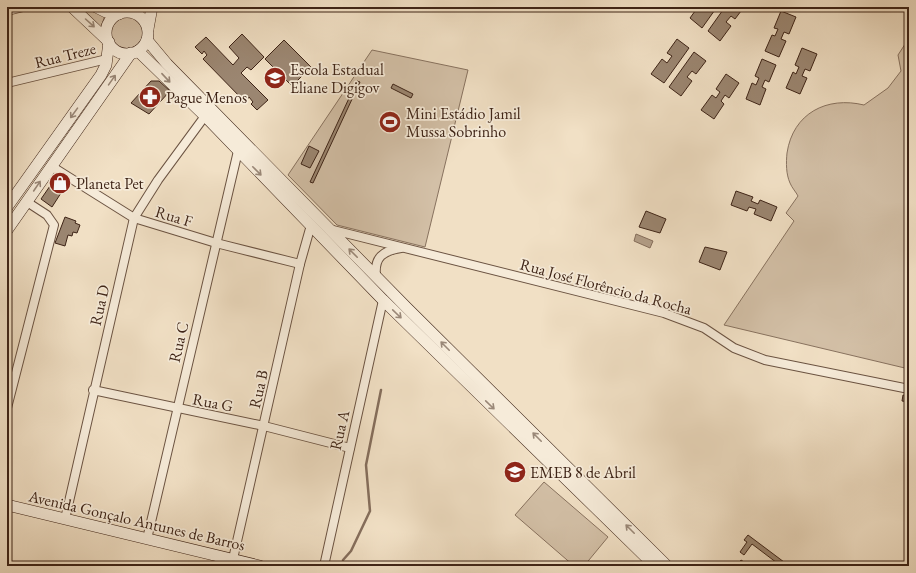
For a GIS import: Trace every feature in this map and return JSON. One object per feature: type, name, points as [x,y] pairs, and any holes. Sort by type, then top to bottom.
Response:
[{"type":"main road","points":[[72,7],[118,52],[135,52],[205,116],[383,300],[655,566]]},
{"type":"main road","points":[[96,7],[125,11],[139,16],[147,35],[172,69],[376,276],[667,566]]},
{"type":"main road","points":[[7,230],[51,166],[147,35],[152,7]]},
{"type":"main road","points":[[9,199],[101,75],[107,59],[108,24],[125,11]]},
{"type":"main road","name":"Avenida Gonçalo Antunes de Barros","points":[[7,505],[260,566]]},
{"type":"street","points":[[7,11],[23,7]]},
{"type":"street","name":"Rua Treze","points":[[7,83],[107,59]]},
{"type":"street","name":"Rua D","points":[[65,519],[93,390],[134,218],[158,180],[205,116]]},
{"type":"street","name":"Rua C","points":[[147,539],[238,151]]},
{"type":"street","name":"Rua F","points":[[51,166],[134,218],[216,243],[300,264]]},
{"type":"street","points":[[7,408],[54,225],[47,214],[27,202]]},
{"type":"street","name":"Rua B","points":[[233,559],[300,264],[311,225]]},
{"type":"street","name":"Rua José Florêncio da Rocha","points":[[329,228],[664,313],[704,328],[734,348],[765,360],[909,389]]},
{"type":"street","name":"Rua José Florêncio da Rocha","points":[[376,276],[376,263],[381,256],[393,249],[406,248]]},
{"type":"street","name":"Rua A","points":[[324,566],[383,300]]},
{"type":"street","name":"Rua G","points":[[93,390],[177,409],[264,426],[350,448]]},
{"type":"shaded area","points":[[80,7],[86,7],[105,15],[101,27]]},
{"type":"shaded area","points":[[126,15],[136,18],[141,23],[144,33],[141,43],[136,48],[126,51],[116,48],[111,43],[108,33],[111,23],[116,18]]},
{"type":"shaded area","points":[[909,38],[909,369],[724,325],[794,221],[786,213],[798,196],[789,180],[786,161],[791,139],[796,127],[804,118],[825,106],[837,103],[864,105],[888,88],[901,71],[898,55]]},
{"type":"shaded area","name":"Mini Estádio Jamil Mussa Sobrinho","points":[[372,50],[468,70],[425,247],[337,225],[288,175]]},
{"type":"shaded area","points":[[636,234],[653,241],[650,248],[634,241]]},
{"type":"shaded area","points":[[544,482],[608,537],[584,566],[574,566],[515,515]]},
{"type":"building","points":[[698,7],[717,7],[702,28],[690,18]]},
{"type":"building","points":[[725,7],[744,7],[735,19],[731,16],[726,22],[731,26],[720,41],[708,31]]},
{"type":"building","points":[[781,11],[796,17],[789,34],[784,32],[781,39],[786,41],[779,57],[765,51],[772,35],[775,36],[778,29],[774,28]]},
{"type":"building","points":[[242,34],[264,57],[251,70],[247,67],[241,73],[268,100],[257,110],[251,104],[253,102],[249,97],[245,102],[203,59],[207,55],[204,51],[202,54],[195,47],[206,37],[233,65],[239,58],[229,47]]},
{"type":"building","points":[[677,39],[689,48],[664,83],[651,74],[662,59],[667,63],[672,56],[667,53]]},
{"type":"building","points":[[284,40],[311,67],[292,86],[265,59]]},
{"type":"building","points":[[802,48],[817,54],[810,71],[805,69],[802,76],[807,78],[800,94],[786,88],[793,72],[796,74],[799,67],[795,65]]},
{"type":"building","points":[[694,52],[706,61],[696,74],[692,71],[687,77],[692,81],[681,96],[669,87]]},
{"type":"building","points":[[762,59],[776,65],[769,82],[765,80],[762,87],[766,89],[760,105],[746,99],[752,83],[756,85],[759,78],[755,76]]},
{"type":"building","points":[[726,74],[739,83],[729,98],[725,95],[721,101],[724,104],[714,119],[701,110],[712,95],[716,98],[720,92],[716,89]]},
{"type":"building","name":"Pague Menos","points":[[151,81],[159,81],[170,91],[149,114],[131,103]]},
{"type":"building","points":[[357,81],[360,82],[313,183],[310,182]]},
{"type":"building","points":[[393,84],[413,94],[411,98],[391,88]]},
{"type":"building","points":[[309,146],[319,151],[310,168],[301,164]]},
{"type":"building","name":"Planeta Pet","points":[[58,174],[69,181],[61,193],[50,186]]},
{"type":"building","points":[[50,186],[61,193],[52,207],[41,199]]},
{"type":"building","points":[[736,191],[753,197],[751,201],[758,204],[760,200],[777,207],[771,221],[754,214],[756,209],[749,207],[747,211],[731,205]]},
{"type":"building","points":[[646,211],[666,219],[660,233],[639,227]]},
{"type":"building","points":[[65,217],[76,221],[75,223],[80,225],[77,233],[73,232],[72,236],[68,235],[65,246],[55,243]]},
{"type":"building","points":[[705,247],[727,252],[720,270],[699,262]]},
{"type":"building","points":[[903,395],[909,397],[909,402],[902,401]]},
{"type":"building","points":[[748,535],[784,562],[781,566],[752,544],[744,555],[740,552],[747,542],[744,540]]},
{"type":"building","points":[[741,560],[750,566],[737,566]]},
{"type":"waterway","points":[[343,560],[351,551],[370,511],[366,465],[381,390]]},
{"type":"place","name":"Escola Estadual Eliane Digigov","points":[[275,78]]},
{"type":"place","name":"Pague Menos","points":[[150,97]]},
{"type":"place","name":"Mini Estádio Jamil Mussa Sobrinho","points":[[390,122]]},
{"type":"place","name":"Planeta Pet","points":[[60,183]]},
{"type":"place","name":"EMEB 8 de Abril","points":[[515,472]]}]
